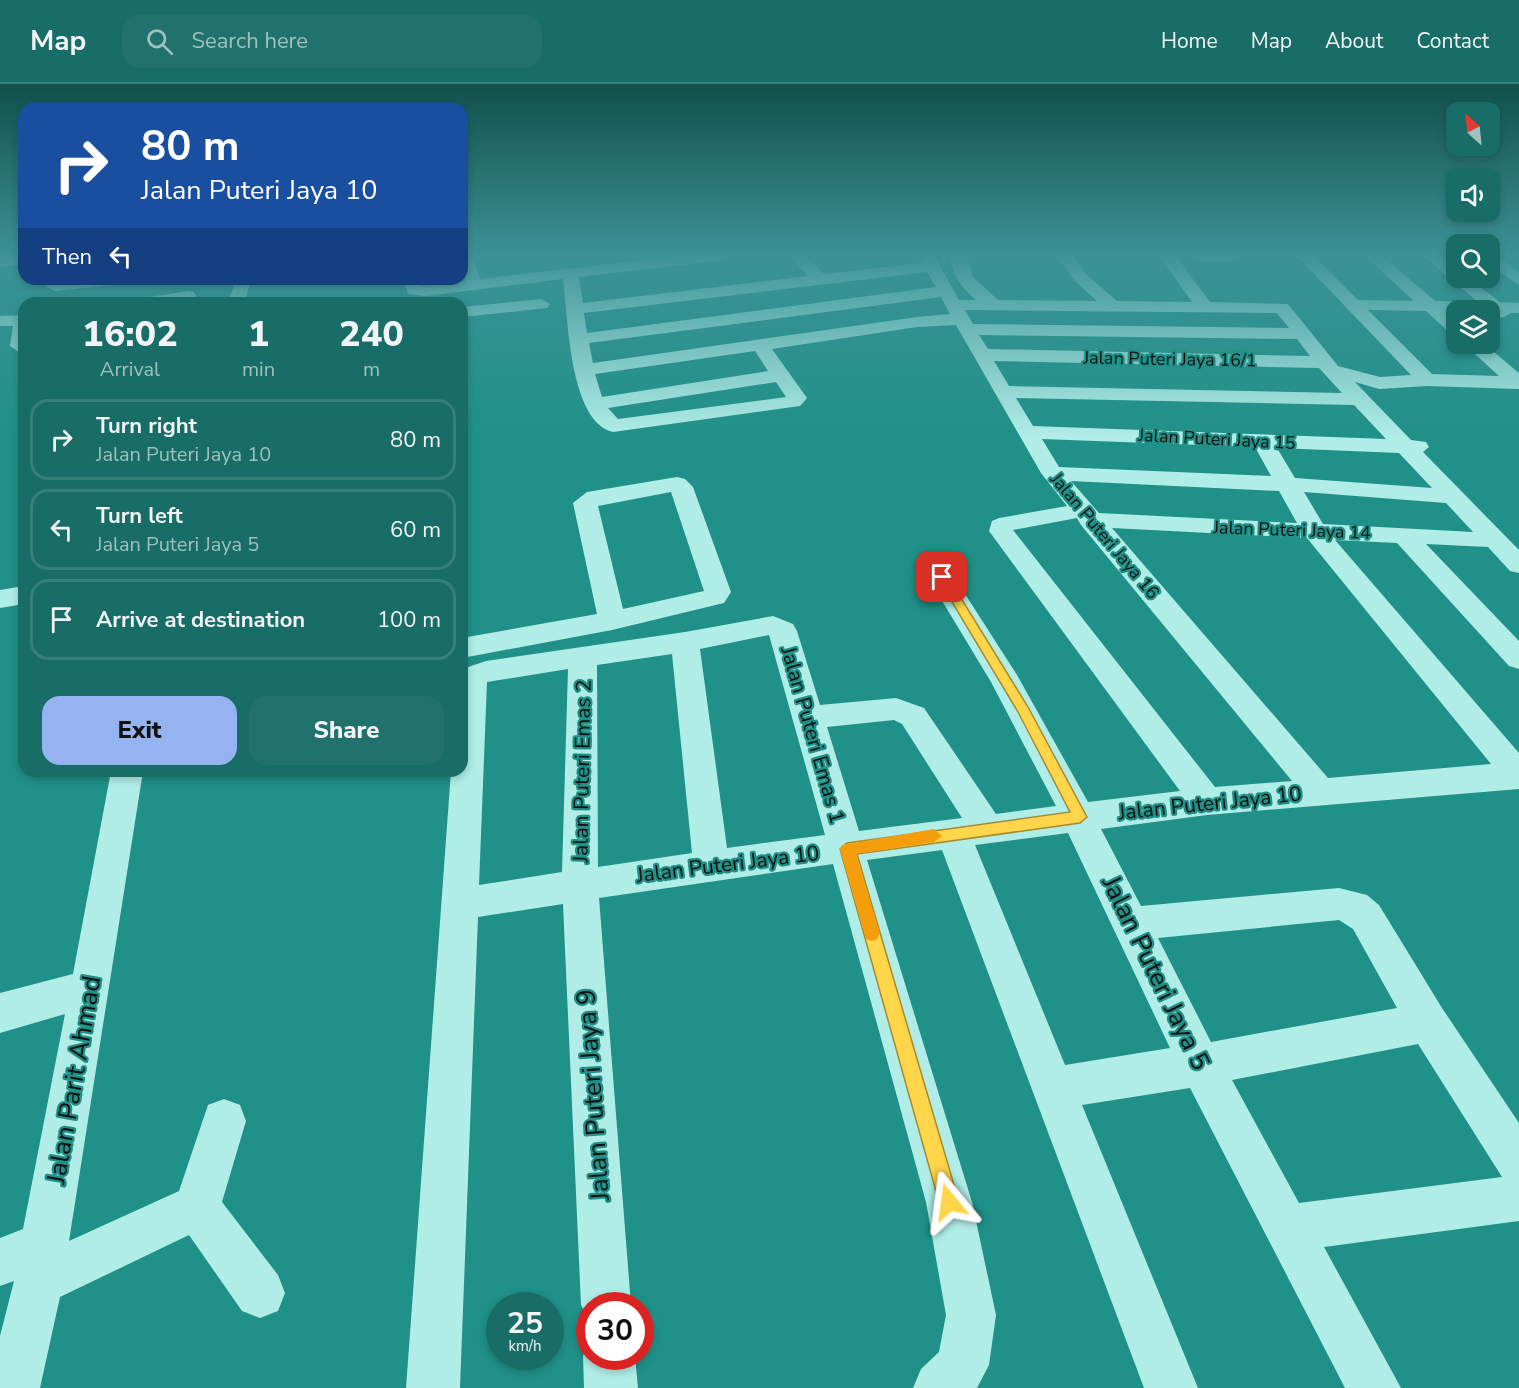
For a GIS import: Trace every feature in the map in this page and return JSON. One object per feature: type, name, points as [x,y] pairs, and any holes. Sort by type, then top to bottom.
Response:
[{"type":"street","points":[[578,316],[585,370],[595,404],[604,421],[613,426],[627,426],[793,402],[797,398],[760,345]]},
{"type":"street","points":[[580,339],[758,316]]},
{"type":"street","points":[[782,316],[802,339]]},
{"type":"street","points":[[585,370],[917,322],[939,316]]},
{"type":"street","name":"Jalan Puteri Jaya 16","points":[[960,316],[1002,392],[1052,473],[1320,791]]},
{"type":"street","points":[[1014,316],[1190,331],[1304,334]]},
{"type":"street","points":[[1179,316],[1213,361],[1257,431],[1285,484],[1315,532],[1519,776]]},
{"type":"street","points":[[1289,316],[1359,399],[1519,565]]},
{"type":"street","points":[[1365,316],[1427,380]]},
{"type":"street","points":[[1506,316],[1519,326]]},
{"type":"street","points":[[0,321],[18,320]]},
{"type":"street","points":[[0,350],[18,347]]},
{"type":"street","points":[[1485,354],[1519,383]]},
{"type":"street","name":"Jalan Puteri Jaya 16/1","points":[[981,355],[1213,361],[1330,367],[1379,383]]},
{"type":"street","points":[[595,404],[782,375]]},
{"type":"street","points":[[1407,448],[1425,446],[1425,440],[1376,394],[1373,387],[1379,383],[1427,380],[1519,383]]},
{"type":"street","points":[[1002,392],[1359,399]]},
{"type":"street","name":"Jalan Puteri Jaya 15","points":[[1027,432],[1257,431],[1407,448]]},
{"type":"street","points":[[1052,473],[1285,484],[1451,496]]},
{"type":"street","points":[[468,647],[612,621],[707,601],[718,592],[681,488],[670,484],[595,497],[585,502],[612,621]]},
{"type":"street","name":"Jalan Puteri Jaya 14","points":[[1208,801],[1001,531],[1001,526],[1008,523],[1087,515],[1315,532],[1403,534],[1493,540]]},
{"type":"street","points":[[1403,534],[1519,659]]},
{"type":"street","name":"Jalan Puteri Jaya 5","points":[[931,561],[964,609],[1024,711],[1080,817],[1201,1065],[1374,1388]]},
{"type":"street","points":[[0,599],[18,596]]},
{"type":"street","name":"Jalan Puteri Emas 1","points":[[685,642],[773,625],[783,631],[949,1202],[971,1314],[963,1365],[940,1388]]},
{"type":"street","points":[[468,751],[472,683],[475,675],[486,671],[685,642],[711,865]]},
{"type":"street","name":"Jalan Puteri Emas 2","points":[[580,884],[583,657]]},
{"type":"street","points":[[808,718],[896,709],[906,711],[913,716],[970,831],[1053,1088],[1171,1388]]},
{"type":"street","name":"Jalan Puteri Jaya 10","points":[[459,904],[711,865],[1208,801],[1519,776]]},
{"type":"street","name":"Jalan Parit Ahmad","points":[[13,1388],[49,1262],[64,1122],[90,988],[126,777]]},
{"type":"street","points":[[433,1388],[466,777]]},
{"type":"street","name":"Jalan Puteri Jaya 9","points":[[580,884],[605,1292]]},
{"type":"street","points":[[1131,924],[1339,904],[1354,907],[1366,917],[1428,1022],[1519,1163]]},
{"type":"street","points":[[0,1013],[90,988]]},
{"type":"street","points":[[1053,1088],[1201,1065],[1428,1022]]},
{"type":"street","points":[[198,1207],[224,1120]]},
{"type":"street","points":[[1288,1228],[1515,1199],[1519,1195]]},
{"type":"street","points":[[49,1262],[198,1207]]},
{"type":"street","points":[[198,1207],[260,1293]]},
{"type":"street","points":[[610,1370],[611,1388]]},
{"type":"slow traffic","points":[[872,933],[847,849],[934,836]]},
{"type":"route","points":[[942,577],[964,609],[1024,711],[1080,817],[847,849],[949,1202]]}]
